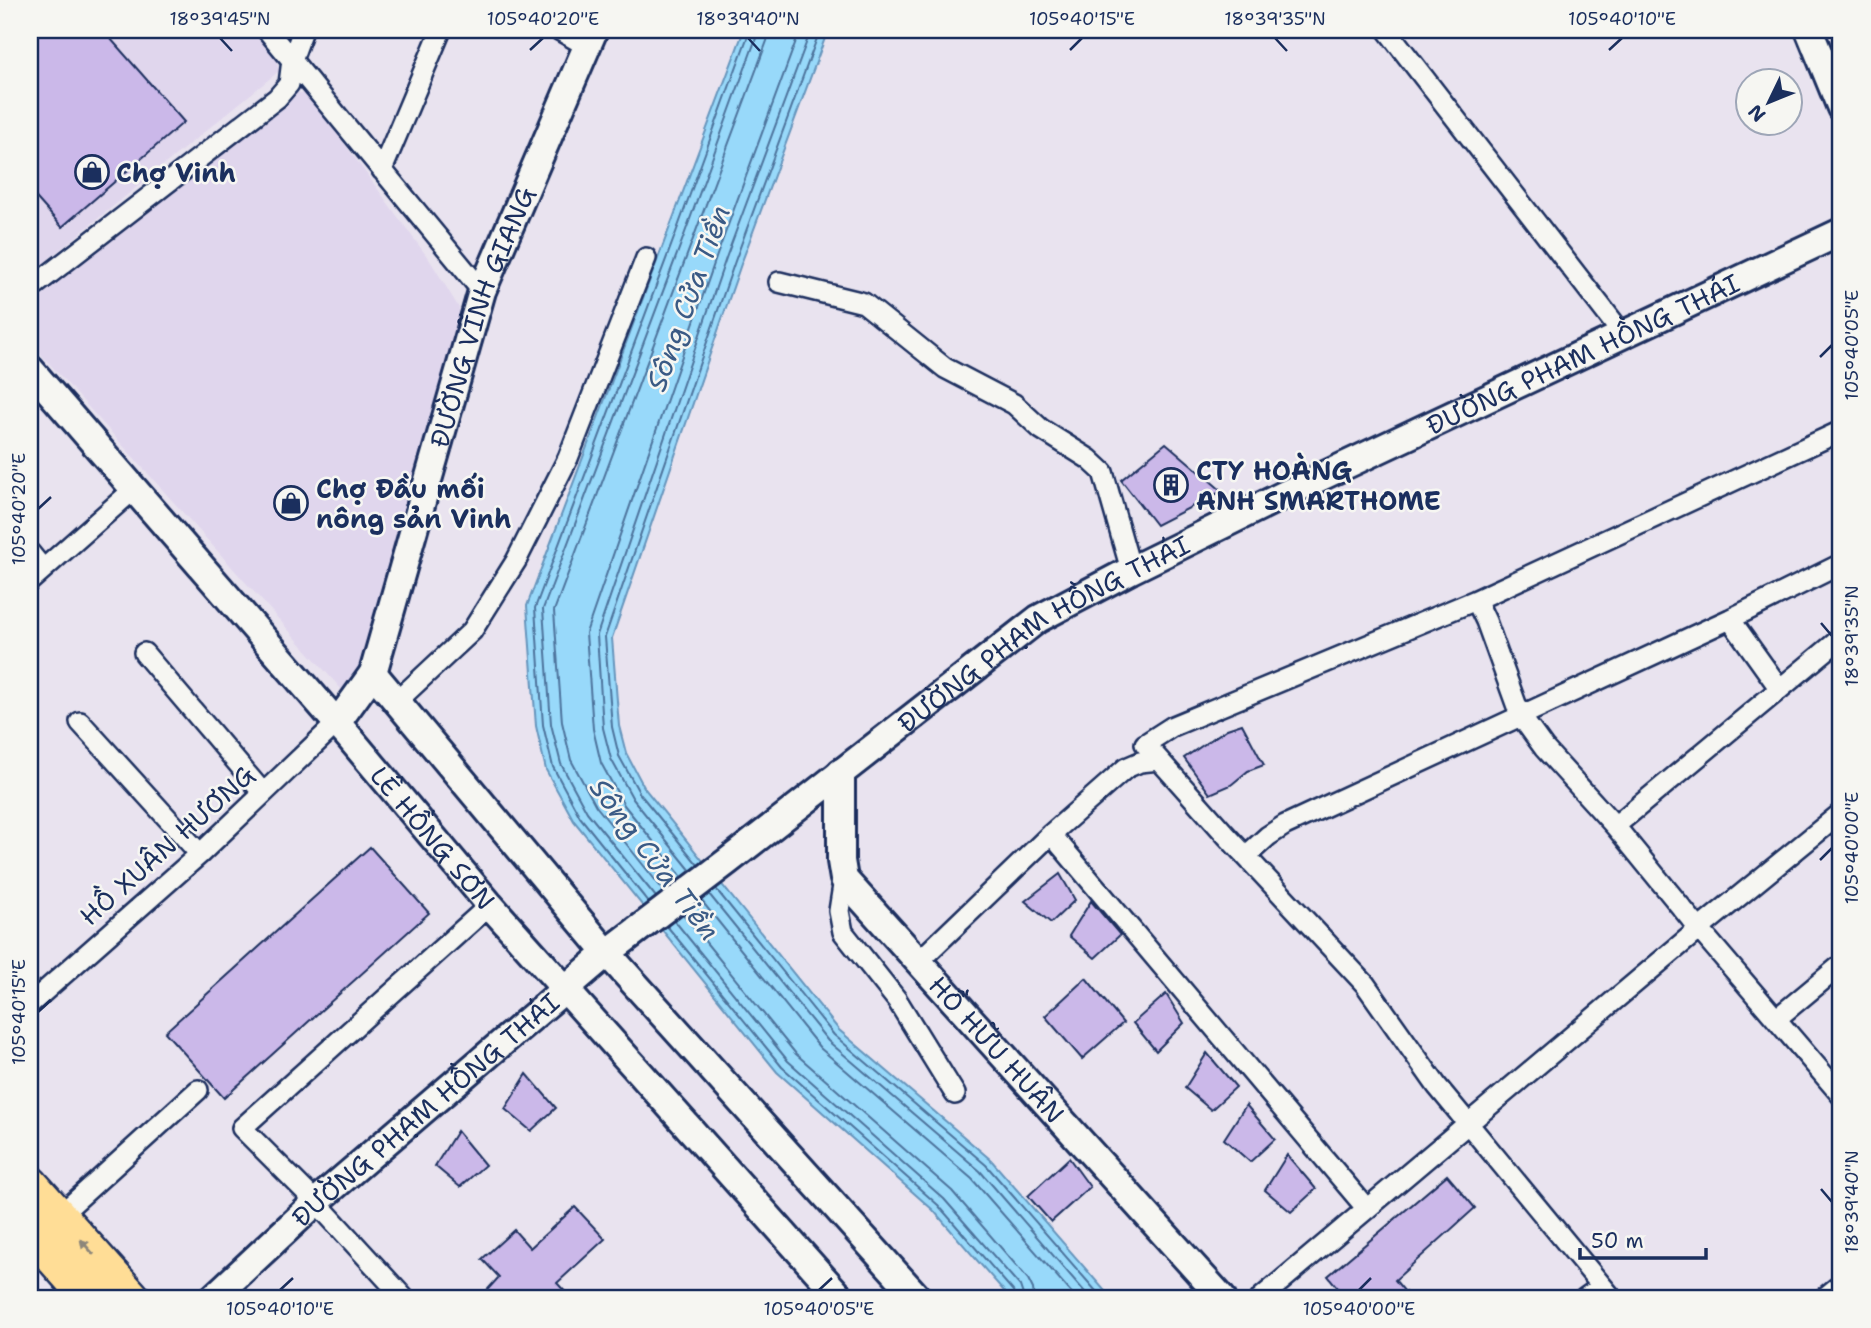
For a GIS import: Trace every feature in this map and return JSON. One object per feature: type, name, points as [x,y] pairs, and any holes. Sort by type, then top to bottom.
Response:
[{"type":"highway","points":[[30,1184],[44,1224],[89,1298]]},
{"type":"highway","points":[[44,1224],[132,1298]]},
{"type":"street","points":[[267,30],[482,292]]},
{"type":"street","points":[[30,289],[276,98],[289,85],[292,60],[303,30]]},
{"type":"street","points":[[382,170],[441,30]]},
{"type":"street","points":[[559,30],[590,38]]},
{"type":"street","points":[[1387,30],[1623,336]]},
{"type":"street","points":[[1809,30],[1841,108]]},
{"type":"street","name":"ĐƯỜNG VĨNH GIANG","points":[[337,723],[373,673],[482,292],[590,38]]},
{"type":"street","name":"ĐƯỜNG PHẠM HỒNG THÁI","points":[[213,1298],[316,1202],[607,953],[1038,620],[1131,570],[1323,477],[1841,232]]},
{"type":"street","points":[[396,702],[472,631],[516,561],[568,458],[646,258]]},
{"type":"street","points":[[779,282],[864,303],[945,368],[1014,404],[1041,429],[1089,459],[1103,472],[1131,570]]},
{"type":"street","name":"LÊ HỒNG SƠN","points":[[30,369],[491,905],[841,1298]]},
{"type":"street","points":[[1585,1298],[1606,1292],[1437,1086],[1366,984],[1245,856],[1145,744],[1173,726],[1476,600],[1841,430]]},
{"type":"street","points":[[30,553],[37,575],[133,490]]},
{"type":"street","points":[[1245,856],[1285,825],[1730,619],[1841,564]]},
{"type":"street","points":[[1476,600],[1520,715],[1544,748],[1615,826],[1841,1095]]},
{"type":"street","points":[[1730,619],[1780,689]]},
{"type":"street","points":[[1615,826],[1841,638]]},
{"type":"street","points":[[144,653],[263,793]]},
{"type":"street","points":[[373,673],[607,953],[918,1298]]},
{"type":"street","points":[[80,722],[200,854]]},
{"type":"street","name":"HỒ XUÂN HƯƠNG","points":[[30,1003],[200,854],[337,723]]},
{"type":"street","points":[[918,962],[1051,834],[1126,768],[1140,762],[1159,760]]},
{"type":"street","points":[[841,772],[841,861],[844,879],[839,911],[843,932],[897,1000],[955,1094]]},
{"type":"street","points":[[1261,1298],[1699,929],[1841,813]]},
{"type":"street","points":[[1051,834],[1367,1209]]},
{"type":"street","name":"HỒ HỮU HUÂN","points":[[844,879],[1222,1298]]},
{"type":"street","points":[[404,1298],[316,1202],[242,1128],[491,905]]},
{"type":"street","points":[[1776,1019],[1841,965]]},
{"type":"street","points":[[44,1224],[198,1090]]},
{"type":"street","points":[[1824,1298],[1841,1284]]},
{"type":"shaded area","name":"Chợ Vinh","points":[[30,30],[254,30],[276,56],[279,71],[30,274]]},
{"type":"shaded area","name":"Chợ Đầu mối nông sản Vinh","points":[[292,92],[308,94],[431,262],[459,308],[459,319],[363,664],[343,691],[30,342],[30,305]]},
{"type":"water","name":"Sông Cửa Tiền","points":[[744,30],[828,30],[741,264],[612,638],[619,726],[626,753],[645,789],[839,1030],[991,1160],[1111,1298],[1010,1298],[933,1210],[777,1072],[574,821],[546,770],[536,726],[527,606]]},
{"type":"building","points":[[30,30],[103,30],[184,122],[62,227],[30,191]]},
{"type":"building","name":"CTY HOÀNG ANH SMARTHOME","points":[[1166,443],[1222,491],[1156,525],[1121,480]]},
{"type":"building","points":[[1242,724],[1264,765],[1248,771],[1231,785],[1210,794],[1184,758],[1227,729]]},
{"type":"building","points":[[370,847],[429,913],[224,1098],[165,1032]]},
{"type":"building","points":[[1060,874],[1075,900],[1051,923],[1025,901]]},
{"type":"building","points":[[1091,901],[1120,935],[1095,958],[1069,936]]},
{"type":"building","points":[[1086,978],[1123,1023],[1082,1059],[1045,1016]]},
{"type":"building","points":[[1166,994],[1184,1023],[1156,1051],[1133,1023]]},
{"type":"building","points":[[1207,1053],[1236,1087],[1211,1110],[1185,1088]]},
{"type":"building","points":[[527,1074],[556,1108],[531,1131],[505,1109]]},
{"type":"building","points":[[1246,1105],[1275,1139],[1250,1162],[1224,1139]]},
{"type":"building","points":[[457,1131],[485,1165],[460,1187],[435,1166]]},
{"type":"building","points":[[1287,1155],[1316,1189],[1291,1212],[1265,1190]]},
{"type":"building","points":[[1069,1158],[1090,1187],[1051,1222],[1028,1196]]},
{"type":"building","points":[[1447,1175],[1475,1208],[1395,1280],[1410,1298],[1346,1298],[1328,1276]]},
{"type":"building","points":[[575,1207],[605,1239],[557,1283],[571,1298],[480,1298],[499,1277],[482,1259],[514,1230],[530,1248]]},
{"type":"place","name":"Chợ Vinh","points":[[92,172]]},
{"type":"place","name":"CTY HOÀNG ANH SMARTHOME","points":[[1171,485]]},
{"type":"place","name":"Chợ Đầu mối nông sản Vinh","points":[[291,503]]}]
